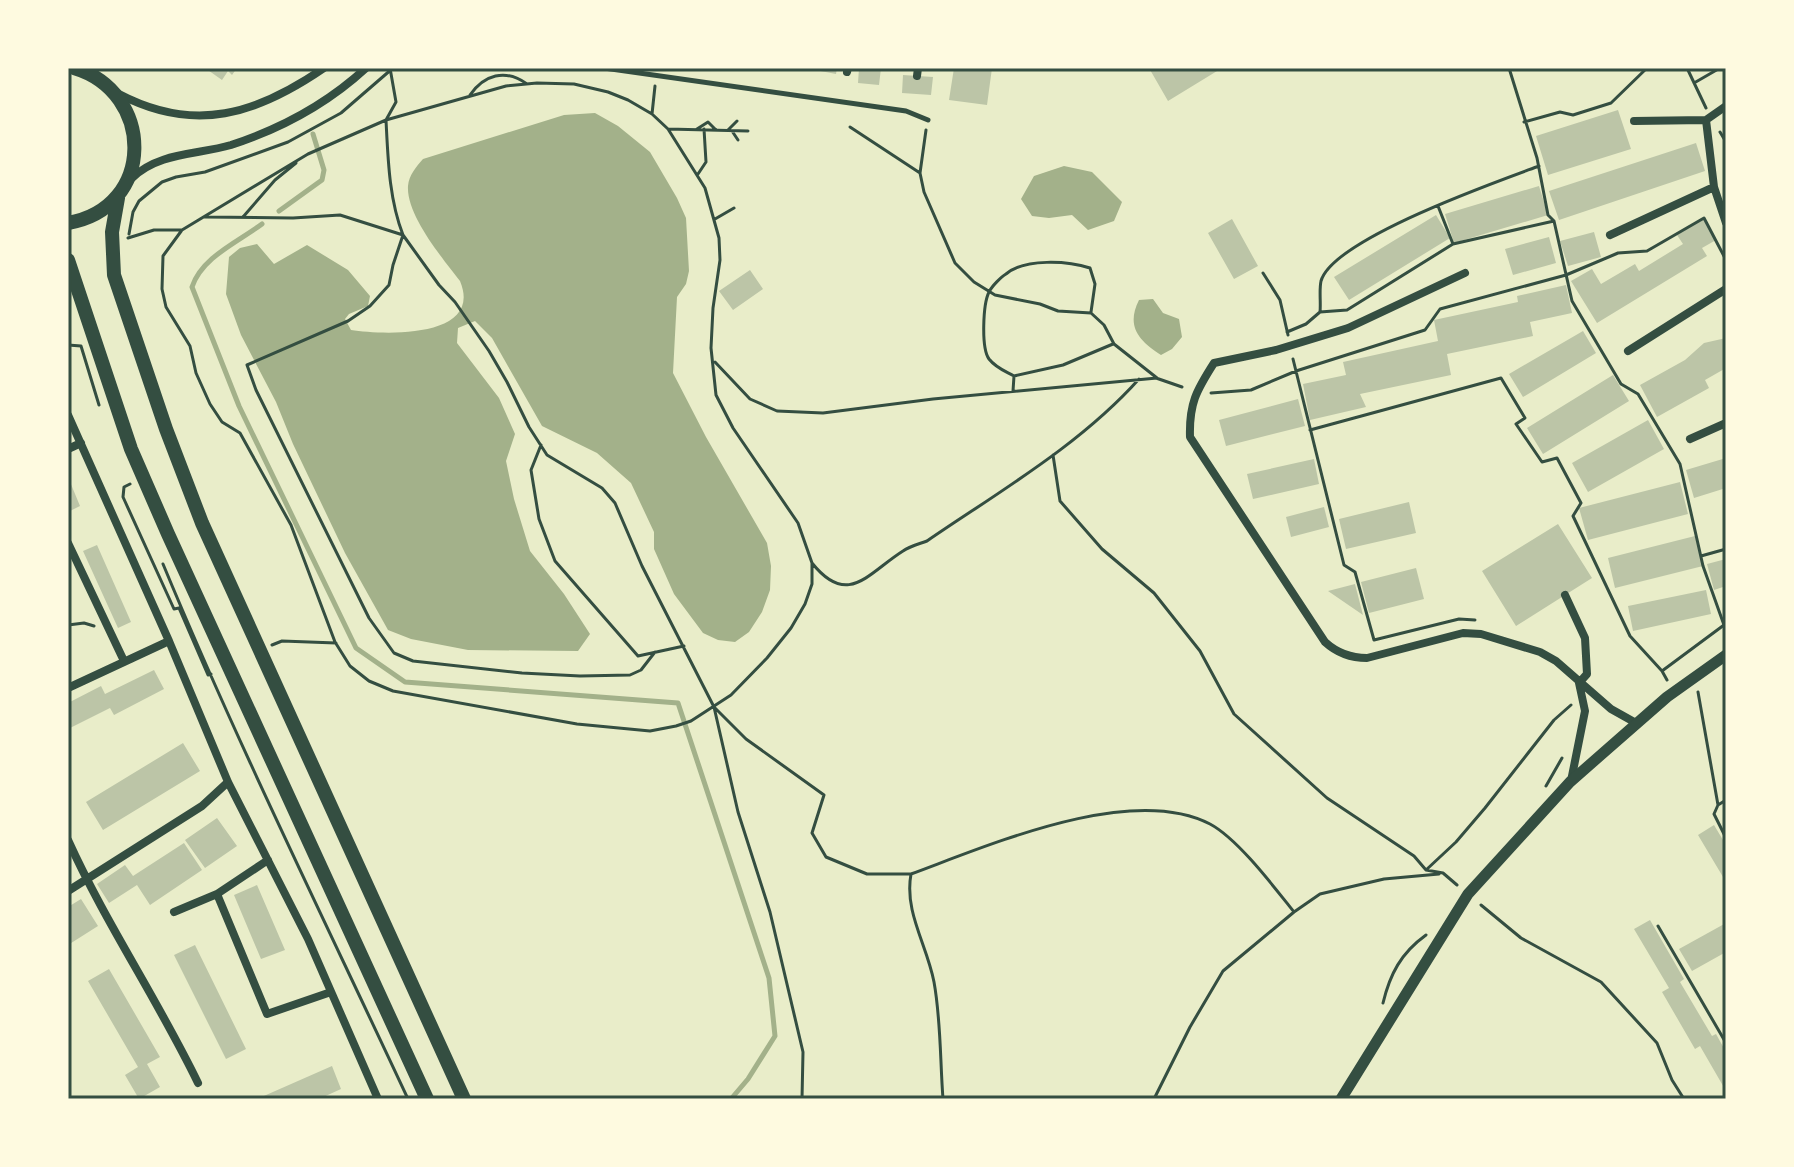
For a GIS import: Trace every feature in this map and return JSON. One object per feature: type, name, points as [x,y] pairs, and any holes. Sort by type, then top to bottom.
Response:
[{"type":"main road","points":[[81,69],[105,85],[119,100],[135,138],[135,157],[127,183],[118,198],[112,232],[114,275],[166,429],[208,537],[464,1099]]},
{"type":"main road","points":[[68,223],[96,215],[118,198]]},
{"type":"main road","points":[[68,260],[137,463],[427,1099]]},
{"type":"street","points":[[105,85],[160,111],[198,117],[259,103],[296,86],[324,68]]},
{"type":"street","points":[[127,183],[155,162],[226,146],[273,129],[329,97],[366,68]]},
{"type":"street","points":[[1634,121],[1708,119],[1726,106]]},
{"type":"street","points":[[1708,119],[1714,187],[1726,223]]},
{"type":"street","points":[[1610,235],[1714,187]]},
{"type":"street","points":[[1465,273],[1348,328],[1214,363],[1194,394],[1189,415],[1190,437],[1333,650],[1355,658],[1367,658],[1463,633],[1481,634],[1540,652],[1556,661],[1611,709],[1636,723]]},
{"type":"street","points":[[1628,351],[1726,289]]},
{"type":"street","points":[[68,415],[228,782],[308,939],[378,1099]]},
{"type":"street","points":[[1690,439],[1726,423]]},
{"type":"street","points":[[68,449],[81,443]]},
{"type":"street","points":[[68,543],[124,661]]},
{"type":"street","points":[[1565,595],[1585,638],[1587,674],[1579,683]]},
{"type":"street","points":[[68,688],[169,641]]},
{"type":"street","points":[[1341,1099],[1468,894],[1570,782],[1636,723],[1724,660]]},
{"type":"street","points":[[1570,782],[1585,711],[1579,683]]},
{"type":"street","points":[[68,891],[202,806],[228,782]]},
{"type":"street","points":[[68,840],[86,880],[153,995],[198,1083]]},
{"type":"street","points":[[174,912],[217,894],[268,860]]},
{"type":"street","points":[[217,894],[267,1014],[331,992]]},
{"type":"lane","points":[[604,68],[906,111],[928,120]]},
{"type":"path","points":[[1509,68],[1539,166],[1548,215],[1554,221],[1572,301],[1621,384],[1638,394],[1680,464],[1701,556],[1724,625],[1662,671]]},
{"type":"path","points":[[1524,122],[1560,112],[1573,115],[1611,103],[1647,68]]},
{"type":"path","points":[[1687,68],[1708,119]]},
{"type":"path","points":[[1694,83],[1720,68]]},
{"type":"path","points":[[391,69],[396,102],[386,120],[388,164],[397,219],[403,235],[455,302],[501,372],[547,455],[602,488],[615,503],[642,566],[714,707],[738,812],[770,912],[803,1052],[802,1099]]},
{"type":"path","points":[[128,249],[133,212],[139,201],[162,182],[205,172],[288,142],[341,113],[391,69]]},
{"type":"path","points":[[649,74],[656,81],[652,114]]},
{"type":"path","points":[[470,95],[480,80],[495,75],[521,79],[527,84]]},
{"type":"path","points":[[489,77],[495,89]]},
{"type":"path","points":[[527,84],[574,84],[608,92],[652,114],[668,129],[698,174],[715,219],[720,260],[711,348],[716,395],[733,428],[798,523],[812,563],[812,584],[791,628],[752,675],[714,707],[691,721],[650,731],[577,724],[393,691],[369,681],[350,666],[336,643],[291,525],[240,433],[222,422],[210,404],[196,373],[190,346],[166,307],[162,289],[163,256],[182,230],[306,155],[386,120],[495,89],[527,84]]},
{"type":"path","points":[[928,120],[920,173],[924,192],[955,263],[989,292],[1058,311],[1091,313],[1104,325],[1114,344],[1156,378],[1182,387]]},
{"type":"path","points":[[730,130],[737,121]]},
{"type":"path","points":[[697,129],[708,122],[717,131]]},
{"type":"path","points":[[668,129],[692,127],[748,131]]},
{"type":"path","points":[[850,127],[920,173]]},
{"type":"path","points":[[1721,134],[1726,128]]},
{"type":"path","points":[[698,174],[706,162],[704,129]]},
{"type":"path","points":[[730,130],[738,140]]},
{"type":"path","points":[[243,217],[275,180],[306,155]]},
{"type":"path","points":[[1320,312],[1321,279],[1362,240],[1438,205],[1539,166]]},
{"type":"path","points":[[1438,205],[1453,244]]},
{"type":"path","points":[[715,219],[734,208]]},
{"type":"path","points":[[204,217],[340,215],[403,235]]},
{"type":"path","points":[[1194,394],[1251,390],[1296,371],[1425,330],[1440,309],[1566,275],[1618,253],[1647,251],[1704,218],[1726,260]]},
{"type":"path","points":[[1287,332],[1306,324],[1320,312],[1347,310],[1453,244],[1554,221]]},
{"type":"path","points":[[128,238],[154,230],[182,230]]},
{"type":"path","points":[[403,235],[389,285],[370,306],[348,321],[247,365],[256,390],[369,618],[394,653],[413,661],[522,673],[630,675],[641,670],[655,652]]},
{"type":"path","points":[[1091,313],[1095,284],[1090,268],[1072,262],[1041,263],[1008,271],[989,292],[983,339],[987,356],[1000,369],[1014,376],[1063,365],[1114,344]]},
{"type":"path","points":[[1263,273],[1280,300],[1344,565],[1355,572],[1374,640]]},
{"type":"path","points":[[714,361],[750,399],[777,411],[823,413],[1156,378]]},
{"type":"path","points":[[1013,391],[1014,376]]},
{"type":"path","points":[[1310,430],[1501,378],[1525,418],[1516,424],[1542,462],[1557,458],[1581,503],[1573,516],[1630,636],[1662,671],[1667,682],[1660,688]]},
{"type":"path","points":[[812,563],[824,578],[834,584],[855,584],[905,549],[927,541],[1053,455],[1111,410],[1139,379]]},
{"type":"path","points":[[541,445],[531,470],[539,519],[555,561],[638,656],[684,646]]},
{"type":"path","points":[[1053,455],[1060,501],[1102,549],[1154,593],[1200,651],[1234,714],[1327,798],[1414,856],[1426,870],[1443,873],[1458,886]]},
{"type":"path","points":[[130,484],[124,487],[123,497],[137,529]]},
{"type":"path","points":[[1701,556],[1726,549]]},
{"type":"path","points":[[68,625],[84,623],[98,630]]},
{"type":"path","points":[[282,641],[336,643]]},
{"type":"path","points":[[1698,688],[1718,805],[1714,814],[1726,838]]},
{"type":"path","points":[[1426,870],[1485,808],[1554,720],[1576,700]]},
{"type":"path","points":[[714,707],[746,739],[824,795],[812,833],[826,857],[867,874],[911,874],[1081,817],[1136,810],[1172,810],[1212,825],[1252,861],[1294,912]]},
{"type":"path","points":[[1718,805],[1726,800]]},
{"type":"path","points":[[1154,1099],[1190,1027],[1223,971],[1294,912],[1320,894],[1384,879],[1443,873]]},
{"type":"path","points":[[911,874],[907,892],[933,977],[936,997],[943,1099]]},
{"type":"path","points":[[1481,905],[1521,938],[1601,982],[1657,1043],[1672,1080],[1684,1099]]},
{"type":"path","points":[[1658,926],[1726,1043]]},
{"type":"shaded area","points":[[595,113],[618,126],[650,152],[686,218],[689,271],[686,284],[677,297],[673,373],[767,543],[771,566],[770,590],[762,612],[749,632],[735,642],[718,640],[703,633],[674,594],[654,549],[654,532],[631,483],[597,453],[542,426],[492,338],[475,321],[458,328],[457,343],[499,398],[515,434],[506,461],[530,551],[590,634],[578,651],[468,650],[411,639],[388,630],[345,553],[276,402],[241,335],[226,294],[229,257],[240,248],[257,244],[274,264],[307,245],[348,270],[370,296],[368,306],[345,319],[351,330],[406,332],[445,323],[458,314],[464,300],[460,281],[427,236],[413,210],[408,186],[415,168],[423,159],[564,115]]},
{"type":"shaded area","points":[[1064,166],[1092,172],[1122,202],[1114,221],[1088,230],[1072,215],[1049,218],[1032,216],[1021,199],[1034,176]]},
{"type":"shaded area","points":[[1153,299],[1163,313],[1179,319],[1182,337],[1172,349],[1161,355],[1146,344],[1134,325],[1139,300]]},
{"type":"building","points":[[205,68],[237,68],[232,75],[228,71],[222,80]]},
{"type":"building","points":[[805,68],[837,68],[836,74]]},
{"type":"building","points":[[859,68],[881,68],[879,85],[858,83]]},
{"type":"building","points":[[954,68],[992,68],[987,105],[949,100]]},
{"type":"building","points":[[1149,68],[1222,68],[1168,101]]},
{"type":"building","points":[[903,75],[933,77],[931,95],[902,93]]},
{"type":"building","points":[[1618,110],[1631,149],[1548,175],[1536,136]]},
{"type":"building","points":[[1696,143],[1705,171],[1559,220],[1549,191]]},
{"type":"building","points":[[1539,186],[1548,215],[1454,243],[1445,214]]},
{"type":"building","points":[[1436,215],[1450,238],[1349,300],[1334,277]]},
{"type":"building","points":[[1232,219],[1258,266],[1234,279],[1208,233]]},
{"type":"building","points":[[1703,219],[1716,240],[1702,248],[1707,256],[1597,323],[1571,281],[1592,269],[1601,284],[1635,264],[1639,271],[1683,244],[1677,235]]},
{"type":"building","points":[[1594,232],[1601,257],[1568,266],[1560,241]]},
{"type":"building","points":[[1549,237],[1556,263],[1513,275],[1505,249]]},
{"type":"building","points":[[750,270],[763,289],[733,310],[719,291]]},
{"type":"building","points":[[1566,285],[1572,313],[1530,322],[1533,336],[1447,354],[1451,375],[1360,394],[1366,407],[1310,420],[1303,384],[1346,375],[1343,362],[1438,341],[1434,320],[1518,302],[1517,296]]},
{"type":"building","points":[[1583,331],[1596,353],[1523,397],[1509,374]]},
{"type":"building","points":[[1726,338],[1726,368],[1705,380],[1709,388],[1657,417],[1640,385],[1685,360],[1704,343]]},
{"type":"building","points":[[1613,375],[1629,401],[1543,454],[1527,428]]},
{"type":"building","points":[[1298,399],[1305,426],[1226,446],[1219,420]]},
{"type":"building","points":[[1648,420],[1664,449],[1588,492],[1572,463]]},
{"type":"building","points":[[1726,458],[1726,488],[1694,498],[1686,470]]},
{"type":"building","points":[[1314,459],[1319,484],[1253,499],[1247,474]]},
{"type":"building","points":[[68,477],[80,506],[68,512]]},
{"type":"building","points":[[1680,482],[1688,514],[1588,540],[1579,508]]},
{"type":"building","points":[[1409,502],[1416,533],[1346,549],[1339,519]]},
{"type":"building","points":[[1324,507],[1329,527],[1291,537],[1286,517]]},
{"type":"building","points":[[1558,524],[1592,578],[1516,626],[1482,571]]},
{"type":"building","points":[[1695,536],[1703,566],[1615,588],[1608,558]]},
{"type":"building","points":[[97,545],[131,622],[118,628],[83,551]]},
{"type":"building","points":[[1726,559],[1726,586],[1714,590],[1707,564]]},
{"type":"building","points":[[1416,568],[1424,599],[1369,613],[1361,582]]},
{"type":"building","points":[[1355,584],[1363,615],[1328,591]]},
{"type":"building","points":[[1706,590],[1711,614],[1633,631],[1628,606]]},
{"type":"building","points":[[154,670],[164,689],[114,715],[110,708],[68,729],[68,703],[101,686],[105,694]]},
{"type":"building","points":[[183,743],[200,771],[103,830],[86,802]]},
{"type":"building","points":[[217,818],[237,846],[205,868],[185,840]]},
{"type":"building","points":[[1714,825],[1726,845],[1726,882],[1698,835]]},
{"type":"building","points":[[184,843],[202,870],[150,905],[137,885],[109,903],[97,884],[125,865],[133,876]]},
{"type":"building","points":[[257,885],[285,950],[261,959],[234,895]]},
{"type":"building","points":[[81,899],[98,926],[68,945],[68,907]]},
{"type":"building","points":[[1650,920],[1684,979],[1680,982],[1712,1036],[1716,1034],[1726,1052],[1726,1091],[1700,1046],[1695,1049],[1662,992],[1669,988],[1634,929]]},
{"type":"building","points":[[1726,923],[1726,952],[1692,971],[1679,949]]},
{"type":"building","points":[[195,945],[246,1049],[226,1059],[174,955]]},
{"type":"building","points":[[109,969],[160,1057],[147,1064],[160,1087],[139,1099],[125,1075],[138,1067],[88,981]]},
{"type":"building","points":[[332,1066],[341,1089],[319,1099],[257,1099]]},
{"type":"waterway","points":[[279,211],[322,180],[324,170],[313,134]]},
{"type":"waterway","points":[[262,224],[212,259],[192,287],[239,406],[356,648],[405,682],[678,703],[769,978],[775,1036],[748,1079],[731,1099]]}]
